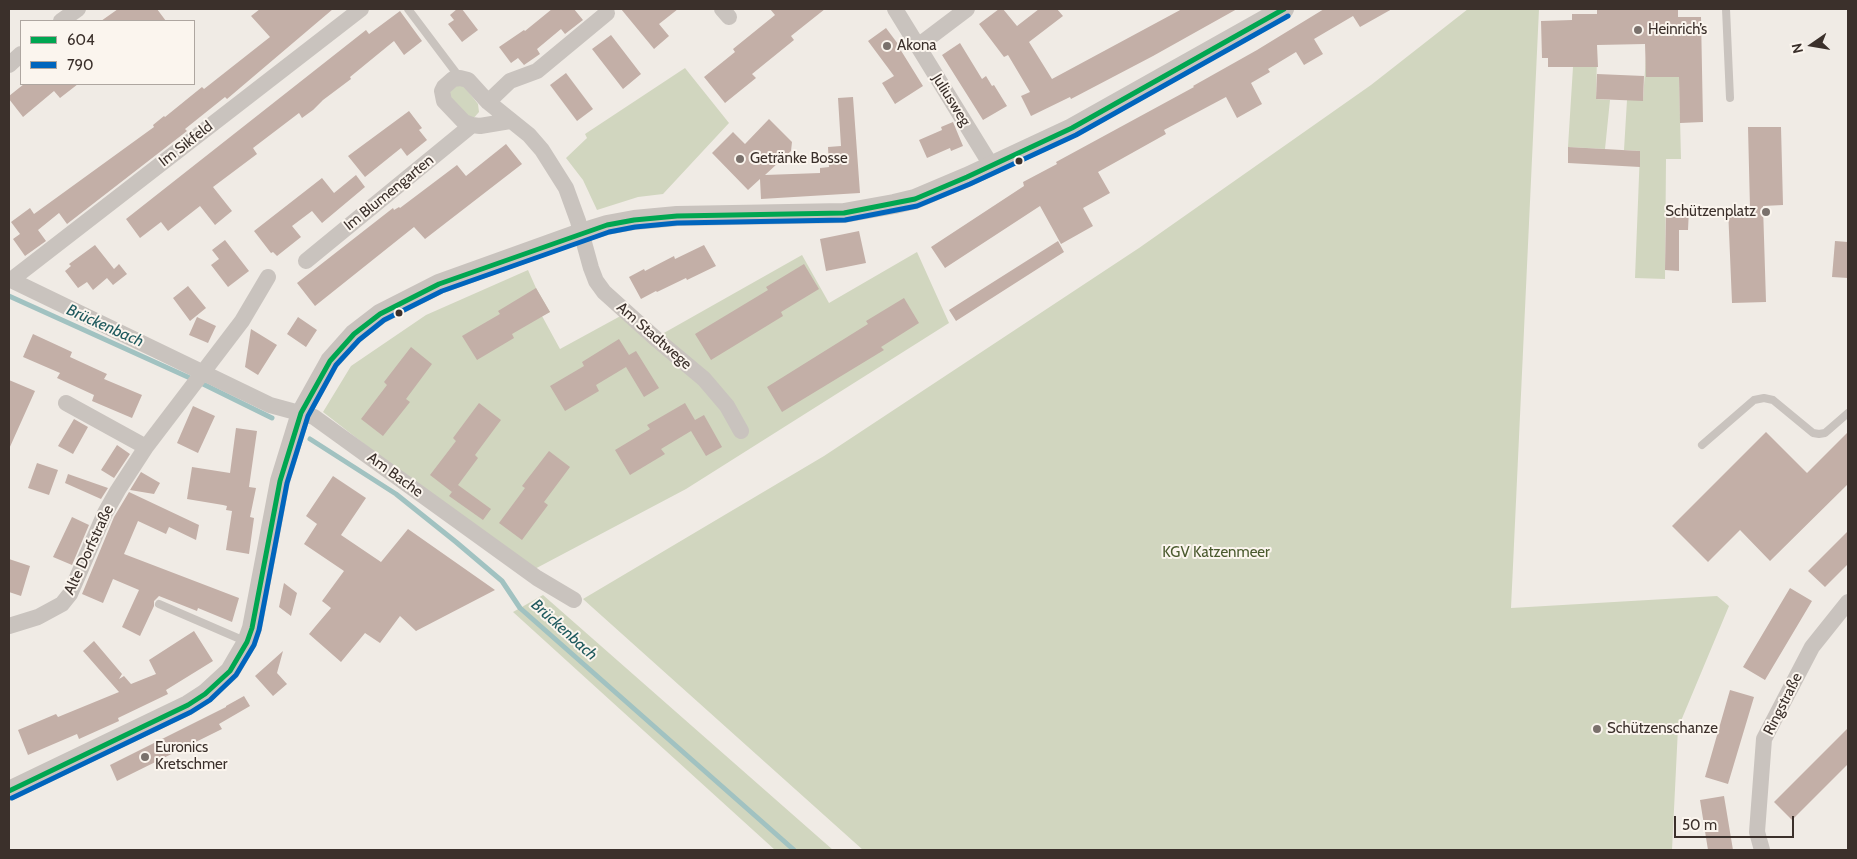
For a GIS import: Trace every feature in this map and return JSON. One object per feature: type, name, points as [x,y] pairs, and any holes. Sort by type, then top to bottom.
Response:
[{"type":"street","points":[[62,20],[78,9]]},
{"type":"street","name":"Im Sikfeld","points":[[10,279],[362,9]]},
{"type":"street","name":"Juliusweg","points":[[895,9],[991,165]]},
{"type":"street","points":[[918,46],[967,9]]},
{"type":"street","points":[[9,791],[167,716],[200,698],[218,684],[230,671],[252,628],[280,481],[301,413],[330,361],[354,334],[380,314],[439,284],[581,233],[634,220],[668,216],[818,214],[869,210],[915,198],[1072,128],[1284,9]]},
{"type":"street","points":[[488,102],[510,81],[537,71],[607,13]]},
{"type":"street","points":[[9,65],[20,55]]},
{"type":"street","points":[[510,121],[490,125],[472,125],[460,119],[444,102],[442,96],[444,87],[448,82],[460,78],[468,80],[488,102],[529,135],[556,170],[573,205],[581,233]]},
{"type":"street","name":"Im Blumengarten","points":[[306,261],[472,125]]},
{"type":"street","name":"Am Stadtwege","points":[[581,233],[590,268],[604,292],[704,379],[726,406],[742,431]]},
{"type":"street","points":[[204,372],[242,320],[268,277]]},
{"type":"street","name":"Am Bache","points":[[10,279],[270,404],[314,417],[537,578],[574,600]]},
{"type":"street","name":"Alte Dorfstraße","points":[[9,626],[38,617],[62,604],[70,594],[105,513],[146,447],[204,372]]},
{"type":"street","points":[[66,403],[146,447]]},
{"type":"street","name":"Ringstraße","points":[[1762,850],[1757,832],[1764,739],[1812,647],[1848,602]]},
{"type":"lane","points":[[408,9],[460,78]]},
{"type":"lane","points":[[1726,9],[1730,98]]},
{"type":"lane","points":[[1702,445],[1754,400],[1764,398],[1773,400],[1813,433],[1819,434],[1825,433],[1848,414]]},
{"type":"lane","points":[[159,604],[246,642]]},
{"type":"green space","name":"KGV Katzenmeer","points":[[1468,9],[1539,9],[1511,608],[1717,596],[1729,606],[1678,728],[1672,850],[863,850],[583,599],[824,456],[1139,248],[1371,85]]},
{"type":"green space","points":[[1646,56],[1679,77],[1681,159],[1666,159],[1665,279],[1635,278],[1640,151],[1624,150],[1627,100],[1643,100]]},
{"type":"green space","points":[[1597,57],[1596,99],[1610,100],[1605,149],[1568,147],[1573,67]]},
{"type":"green space","points":[[685,68],[729,123],[663,194],[638,197],[597,210],[583,180],[566,158],[587,138],[585,134]]},
{"type":"green space","points":[[453,86],[464,86],[478,104],[479,112],[472,120],[451,101],[449,92]]},
{"type":"green space","points":[[917,252],[949,323],[686,489],[529,572],[323,412],[351,366],[426,315],[528,270],[550,312],[542,316],[560,349],[626,313],[655,338],[802,255],[829,303]]},
{"type":"green space","points":[[543,595],[833,850],[775,850],[513,612]]},
{"type":"building","points":[[118,9],[157,9],[165,20],[102,20]]},
{"type":"building","points":[[260,9],[333,9],[227,99],[225,97],[185,129],[187,131],[67,224],[59,213],[38,230],[46,241],[25,256],[13,239],[20,234],[11,222],[30,208],[34,214],[154,127],[153,125],[164,116],[202,87],[204,89],[270,37],[251,16]]},
{"type":"building","points":[[457,9],[462,9],[478,30],[462,42],[448,24],[454,20],[450,15]]},
{"type":"building","points":[[552,9],[574,9],[583,20],[565,34],[561,29],[537,49],[540,54],[524,65],[518,58],[511,63],[499,47],[525,31]]},
{"type":"building","points":[[621,9],[678,9],[659,24],[669,36],[654,49]]},
{"type":"building","points":[[770,9],[825,9],[791,36],[794,40],[752,74],[756,78],[725,103],[704,77],[735,52],[733,49],[775,15]]},
{"type":"building","points":[[999,9],[1003,9],[1017,26],[1039,9],[1057,9],[1063,16],[1029,42],[1052,79],[1182,9],[1237,9],[1071,99],[1070,97],[1031,116],[1021,96],[1030,92],[1008,55],[1004,57],[979,24]]},
{"type":"building","points":[[1324,9],[1392,9],[1360,27],[1353,16],[1314,39],[1323,54],[1304,65],[1296,52],[1268,69],[1270,72],[1251,83],[1262,104],[1237,118],[1226,97],[1164,130],[1166,134],[1098,172],[1110,193],[1083,208],[1093,226],[1061,244],[1040,206],[945,268],[931,247],[1024,186],[1023,182],[1057,164],[1056,162],[1194,87]]},
{"type":"building","points":[[1597,9],[1678,9],[1678,17],[1701,17],[1703,122],[1680,123],[1679,77],[1646,77],[1645,44],[1597,45],[1598,67],[1548,67],[1548,58],[1542,58],[1541,21],[1572,20],[1572,14],[1597,14]]},
{"type":"building","points":[[400,11],[422,41],[404,55],[394,41],[313,110],[302,118],[299,113],[253,148],[257,154],[213,187],[232,211],[215,225],[200,206],[168,231],[161,222],[140,238],[126,219],[366,30],[369,34]]},
{"type":"building","points":[[886,28],[901,48],[923,86],[895,104],[882,83],[894,76],[868,41]]},
{"type":"building","points":[[611,35],[641,74],[623,89],[592,49]]},
{"type":"building","points":[[960,43],[982,79],[986,76],[1007,106],[983,120],[942,55]]},
{"type":"building","points":[[566,73],[593,109],[577,121],[550,85]]},
{"type":"building","points":[[1597,74],[1644,76],[1643,101],[1596,99]]},
{"type":"building","points":[[23,85],[77,85],[60,98],[54,91],[23,117],[9,99],[9,96]]},
{"type":"building","points":[[853,97],[860,193],[761,199],[760,179],[748,190],[712,153],[733,132],[745,144],[769,119],[792,142],[791,151],[765,175],[820,173],[820,168],[829,167],[828,147],[841,146],[838,98]]},
{"type":"building","points":[[409,111],[422,128],[419,130],[427,140],[407,156],[401,148],[365,177],[348,156]]},
{"type":"building","points":[[953,122],[963,146],[951,151],[950,148],[927,158],[919,140],[942,130],[941,127]]},
{"type":"building","points":[[1748,127],[1781,127],[1783,205],[1763,206],[1766,302],[1732,303],[1728,208],[1750,208]]},
{"type":"building","points":[[506,144],[522,164],[425,239],[414,227],[315,306],[297,283],[393,208],[394,210],[400,208],[457,165],[466,176]]},
{"type":"building","points":[[1568,147],[1640,151],[1640,167],[1568,163]]},
{"type":"building","points":[[356,175],[365,187],[322,223],[312,211],[292,226],[301,237],[277,256],[273,252],[271,253],[254,231],[322,178],[334,193]]},
{"type":"building","points":[[1666,208],[1689,209],[1688,230],[1679,230],[1679,271],[1665,270]]},
{"type":"building","points":[[859,231],[866,263],[826,271],[820,239]]},
{"type":"building","points":[[225,240],[249,271],[228,287],[211,265],[219,259],[212,250]]},
{"type":"building","points":[[1058,241],[1064,252],[956,321],[949,310]]},
{"type":"building","points":[[1835,241],[1848,242],[1848,278],[1832,277]]},
{"type":"building","points":[[95,245],[114,269],[119,264],[127,274],[113,285],[107,278],[93,290],[87,282],[78,288],[65,271],[71,266],[69,264]]},
{"type":"building","points":[[704,245],[716,266],[641,299],[629,277],[674,256],[675,259]]},
{"type":"building","points":[[804,264],[819,289],[781,312],[783,316],[711,360],[695,334],[768,290],[766,287]]},
{"type":"building","points":[[188,286],[206,308],[190,321],[173,298]]},
{"type":"building","points":[[536,288],[550,312],[512,334],[514,338],[477,360],[462,336],[500,314],[498,311]]},
{"type":"building","points":[[904,298],[919,323],[881,347],[884,350],[782,412],[767,387],[868,324],[866,321]]},
{"type":"building","points":[[197,317],[216,326],[208,343],[189,335]]},
{"type":"building","points":[[298,317],[317,330],[306,347],[287,334]]},
{"type":"building","points":[[251,329],[277,345],[258,375],[245,367]]},
{"type":"building","points":[[33,334],[72,352],[70,357],[107,374],[104,379],[142,395],[132,418],[92,401],[94,395],[57,378],[60,373],[23,357]]},
{"type":"building","points":[[619,339],[629,355],[636,351],[659,388],[644,397],[626,367],[596,385],[599,391],[565,411],[550,386],[584,366],[582,362]]},
{"type":"building","points":[[411,347],[432,364],[406,399],[410,402],[383,436],[361,419],[387,385],[384,382]]},
{"type":"building","points":[[9,380],[35,391],[9,449]]},
{"type":"building","points":[[479,403],[501,420],[475,455],[478,458],[458,485],[491,509],[483,520],[449,496],[452,492],[430,475],[456,441],[453,438]]},
{"type":"building","points":[[685,403],[695,420],[704,415],[722,447],[706,456],[691,431],[661,449],[665,454],[630,475],[615,450],[650,429],[647,425]]},
{"type":"building","points":[[193,406],[215,416],[198,453],[177,443]]},
{"type":"building","points":[[74,419],[88,427],[73,454],[58,446]]},
{"type":"building","points":[[236,428],[257,431],[249,487],[256,488],[250,517],[254,518],[249,554],[226,550],[232,511],[226,510],[227,506],[187,499],[192,467],[230,473]]},
{"type":"building","points":[[1766,432],[1807,473],[1848,432],[1848,484],[1770,561],[1740,530],[1708,562],[1672,526]]},
{"type":"building","points":[[117,445],[130,454],[114,478],[101,470]]},
{"type":"building","points":[[549,451],[570,467],[544,502],[548,505],[522,540],[499,523],[525,488],[522,486]]},
{"type":"building","points":[[37,463],[58,470],[49,495],[28,488]]},
{"type":"building","points":[[141,472],[160,483],[154,494],[130,490]]},
{"type":"building","points":[[68,474],[108,488],[101,499],[65,483]]},
{"type":"building","points":[[333,476],[366,498],[341,535],[381,562],[408,529],[495,590],[416,631],[400,616],[380,643],[365,633],[341,662],[309,634],[331,608],[322,601],[344,571],[304,544],[317,524],[306,516]]},
{"type":"building","points":[[129,492],[199,525],[196,540],[169,527],[166,534],[138,521],[124,554],[239,598],[232,622],[198,608],[197,611],[159,596],[154,601],[154,606],[140,636],[122,627],[139,590],[113,579],[103,603],[82,594],[114,517]]},
{"type":"building","points":[[72,517],[89,525],[72,565],[53,557]]},
{"type":"building","points":[[1848,531],[1848,564],[1825,587],[1808,571]]},
{"type":"building","points":[[9,559],[30,566],[21,596],[9,592]]},
{"type":"building","points":[[284,583],[297,593],[291,616],[279,607]]},
{"type":"building","points":[[1790,588],[1812,601],[1765,680],[1743,667]]},
{"type":"building","points":[[194,631],[213,661],[166,690],[168,694],[118,718],[119,721],[79,739],[77,734],[28,755],[18,730],[56,714],[58,717],[119,692],[83,651],[94,641],[122,674],[119,679],[124,676],[131,684],[156,674],[149,660]]},
{"type":"building","points":[[283,651],[277,673],[287,684],[273,696],[255,676]]},
{"type":"building","points":[[1730,690],[1754,697],[1728,784],[1705,777]]},
{"type":"building","points":[[244,696],[250,706],[219,724],[222,729],[117,781],[110,765],[226,707]]},
{"type":"building","points":[[1848,728],[1848,764],[1792,820],[1774,802]]},
{"type":"building","points":[[1724,796],[1733,850],[1708,850],[1700,800]]},
{"type":"waterway","name":"Brückenbach","points":[[9,296],[190,378]]},
{"type":"waterway","name":"Brückenbach","points":[[201,383],[272,418]]},
{"type":"waterway","name":"Brückenbach","points":[[310,439],[396,494],[502,581],[520,608],[794,850]]},
{"type":"transit line","name":"604","points":[[9,791],[188,705],[205,694],[230,671],[247,642],[252,628],[280,481],[301,413],[330,361],[354,334],[380,314],[439,284],[607,225],[634,220],[677,216],[844,213],[915,199],[1072,128],[1284,9]]},
{"type":"transit line","name":"790","points":[[12,798],[191,712],[210,700],[236,675],[254,645],[259,630],[287,483],[308,416],[336,365],[359,340],[384,320],[442,291],[609,232],[635,227],[677,223],[845,220],[917,206],[970,184],[1076,135],[1288,16]]},
{"type":"place","name":"Heinrich’s","points":[[1638,30]]},
{"type":"place","name":"Akona","points":[[887,46]]},
{"type":"place","name":"Getränke Bosse","points":[[740,159]]},
{"type":"place","name":"Schützenplatz","points":[[1766,212]]},
{"type":"place","name":"Schützenschanze","points":[[1597,729]]},
{"type":"place","name":"Euronics Kretschmer","points":[[145,757]]}]
